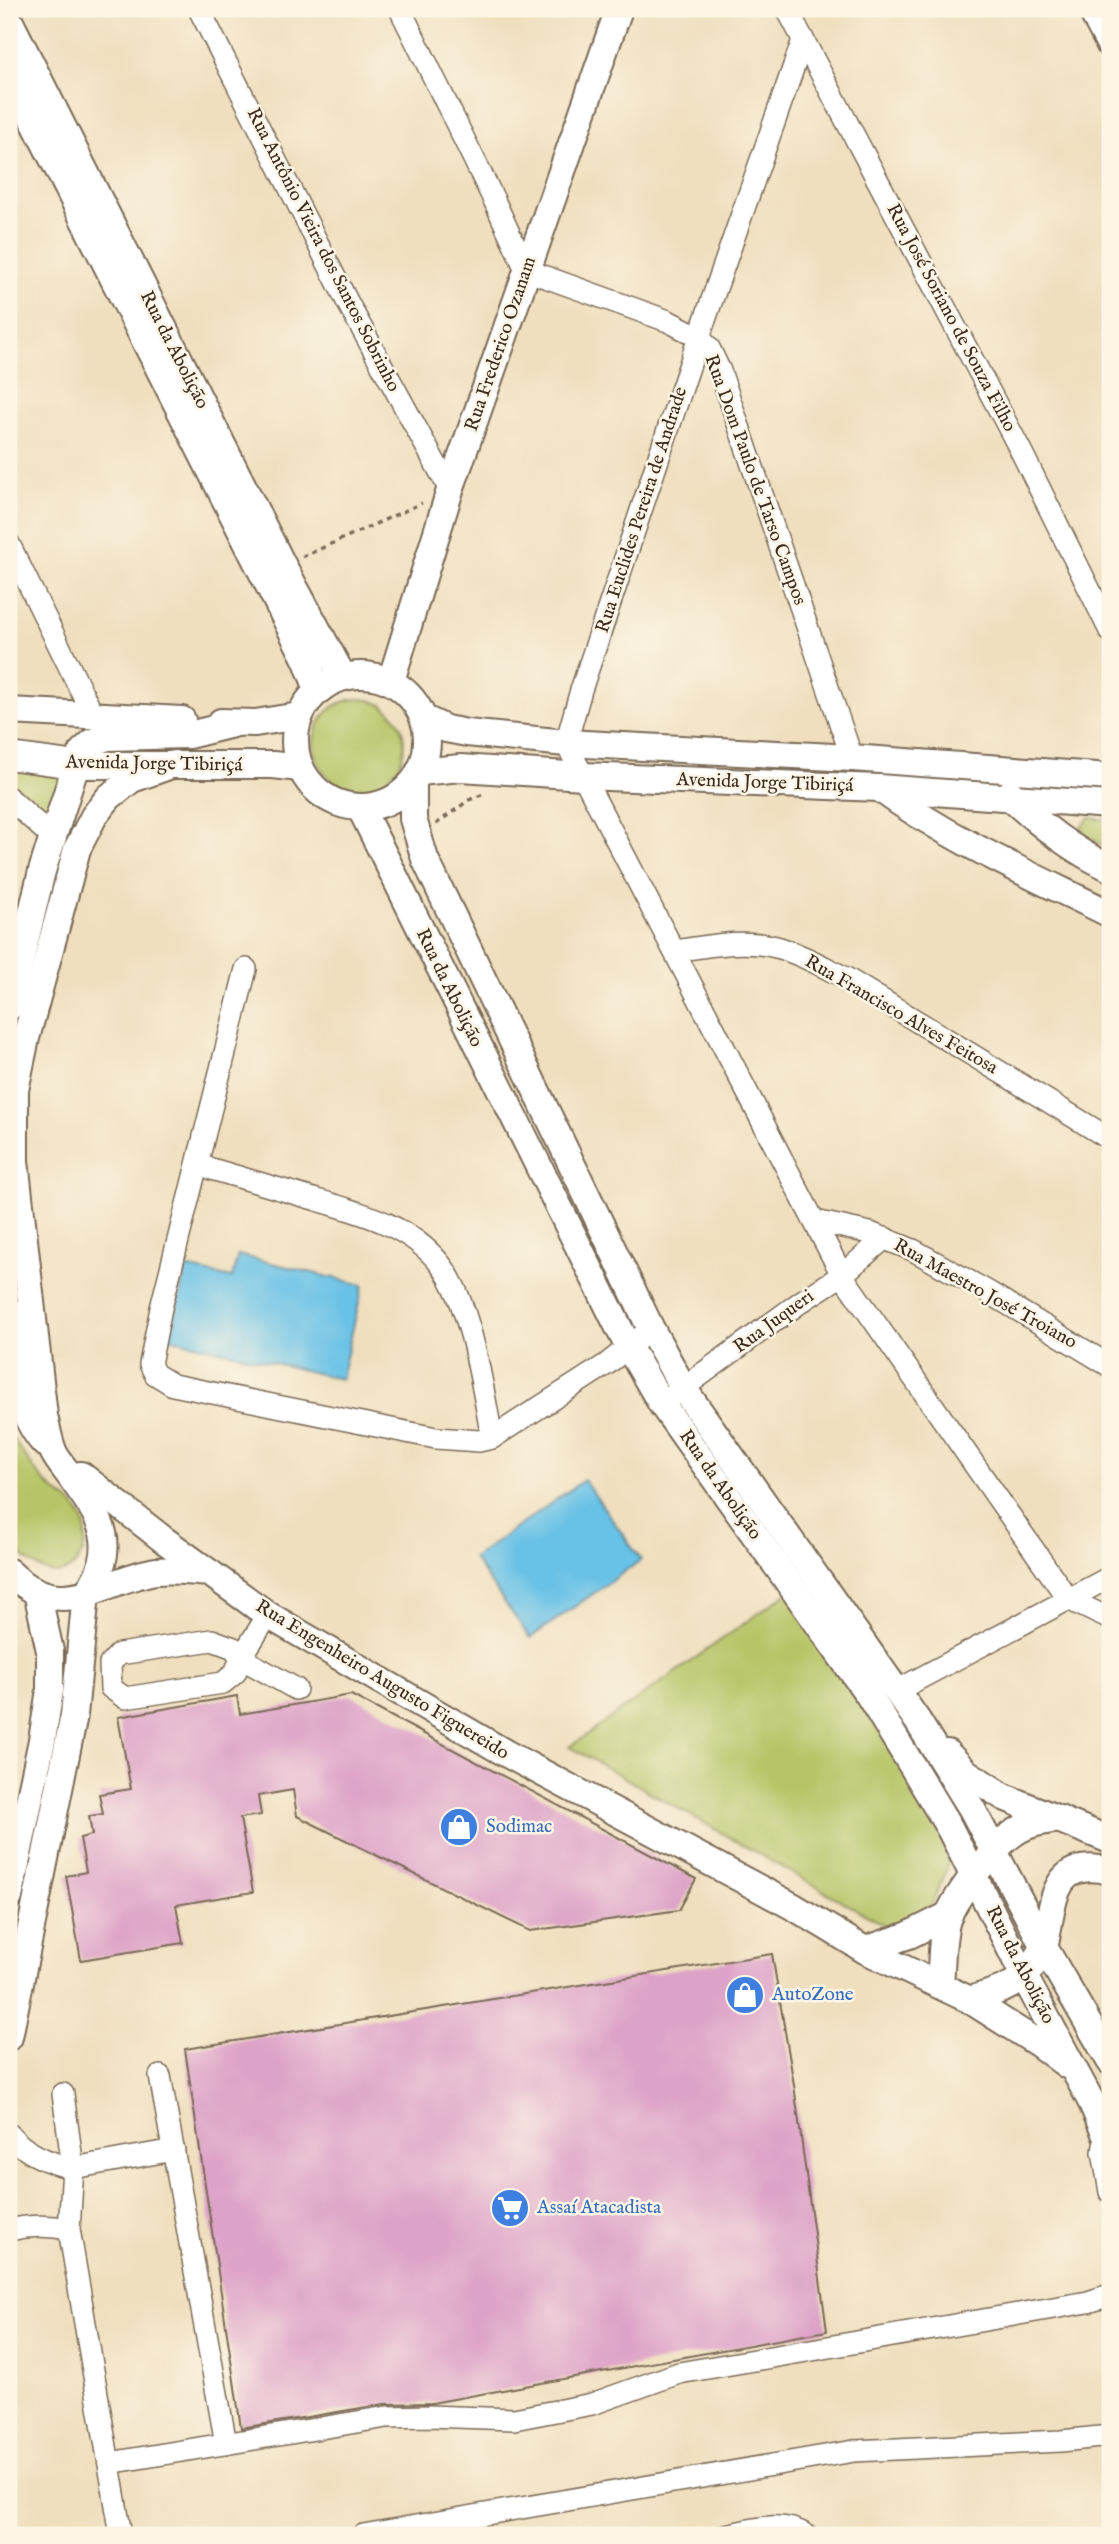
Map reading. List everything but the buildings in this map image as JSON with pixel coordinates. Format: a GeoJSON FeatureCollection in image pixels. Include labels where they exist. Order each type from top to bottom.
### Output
{"type":"FeatureCollection","features":[{"type":"Feature","properties":{"kind":"main road","name":"Rua Frederico Ozanam"},"geometry":{"type":"LineString","coordinates":[[391,681],[450,490],[619,9]]}},
{"type":"Feature","properties":{"kind":"main road"},"geometry":{"type":"LineString","coordinates":[[1091,9],[1110,44]]}},
{"type":"Feature","properties":{"kind":"main road","name":"Rua da Abolição"},"geometry":{"type":"LineString","coordinates":[[9,20],[283,566],[343,677]]}},
{"type":"Feature","properties":{"kind":"main road","name":"Rua da Abolição"},"geometry":{"type":"LineString","coordinates":[[9,72],[307,661],[318,690]]}},
{"type":"Feature","properties":{"kind":"main road"},"geometry":{"type":"LineString","coordinates":[[366,674],[391,681],[415,702],[425,719],[428,740],[425,760],[416,778],[402,794],[385,803],[360,807],[327,798],[311,785],[300,768],[295,751],[299,716],[307,701],[318,690],[343,677],[366,674]]}},
{"type":"Feature","properties":{"kind":"main road"},"geometry":{"type":"LineString","coordinates":[[9,711],[237,723],[277,721],[299,716]]}},
{"type":"Feature","properties":{"kind":"main road","name":"Avenida Jorge Tibiriçá"},"geometry":{"type":"LineString","coordinates":[[425,719],[446,729],[467,733],[566,743],[852,758],[1110,777]]}},
{"type":"Feature","properties":{"kind":"main road"},"geometry":{"type":"LineString","coordinates":[[9,1007],[52,837],[83,751],[93,742],[107,737],[189,735],[237,723]]}},
{"type":"Feature","properties":{"kind":"main road","name":"Avenida Jorge Tibiriçá"},"geometry":{"type":"LineString","coordinates":[[9,756],[76,765],[273,765],[300,768]]}},
{"type":"Feature","properties":{"kind":"main road"},"geometry":{"type":"LineString","coordinates":[[9,2037],[74,1715],[86,1594],[102,1562],[106,1542],[100,1520],[55,1454],[44,1416],[16,1174],[15,1090],[26,1038],[77,849],[94,816],[109,797],[132,779],[174,764]]}},
{"type":"Feature","properties":{"kind":"main road","name":"Avenida Jorge Tibiriçá"},"geometry":{"type":"LineString","coordinates":[[416,778],[461,768],[583,776],[879,788],[1110,805]]}},
{"type":"Feature","properties":{"kind":"main road"},"geometry":{"type":"LineString","coordinates":[[1009,770],[1011,798],[1048,831],[1081,854],[1110,868]]}},
{"type":"Feature","properties":{"kind":"main road","name":"Rua da Abolição"},"geometry":{"type":"LineString","coordinates":[[416,778],[413,819],[425,859],[683,1388],[898,1690],[972,1809],[1044,1947],[1110,2061]]}},
{"type":"Feature","properties":{"kind":"main road"},"geometry":{"type":"LineString","coordinates":[[879,788],[913,813],[946,832],[1110,914]]}},
{"type":"Feature","properties":{"kind":"main road"},"geometry":{"type":"LineString","coordinates":[[1078,802],[1074,814],[1073,837],[1081,854]]}},
{"type":"Feature","properties":{"kind":"main road","name":"Rua da Abolição"},"geometry":{"type":"LineString","coordinates":[[360,807],[628,1346],[662,1403],[868,1694],[950,1829],[1108,2140]]}},
{"type":"Feature","properties":{"kind":"main road","name":"Rua Engenheiro Augusto Figuereido"},"geometry":{"type":"LineString","coordinates":[[9,1312],[19,1397],[32,1429],[55,1454],[121,1508],[268,1615],[507,1754],[794,1908],[865,1950],[970,2000],[1039,2044],[1076,2073]]}},
{"type":"Feature","properties":{"kind":"main road"},"geometry":{"type":"LineString","coordinates":[[9,1572],[37,1592],[70,1597],[86,1594],[133,1576],[158,1571],[210,1573]]}},
{"type":"Feature","properties":{"kind":"main road"},"geometry":{"type":"LineString","coordinates":[[10,1889],[50,1690],[50,1651],[37,1592]]}},
{"type":"Feature","properties":{"kind":"main road"},"geometry":{"type":"LineString","coordinates":[[917,1720],[967,1773],[1004,1797],[1110,1840]]}},
{"type":"Feature","properties":{"kind":"main road"},"geometry":{"type":"LineString","coordinates":[[865,1950],[909,1936],[948,1915],[994,1852],[1015,1832],[1033,1823],[1060,1819]]}},
{"type":"Feature","properties":{"kind":"main road"},"geometry":{"type":"LineString","coordinates":[[970,2000],[1007,1987],[1024,1976],[1044,1947],[1053,1896],[1065,1877],[1074,1869],[1110,1871]]}},
{"type":"Feature","properties":{"kind":"main road"},"geometry":{"type":"LineString","coordinates":[[940,1984],[948,1915]]}},
{"type":"Feature","properties":{"kind":"main road"},"geometry":{"type":"LineString","coordinates":[[1066,1984],[1069,2001],[1110,2078]]}},
{"type":"Feature","properties":{"kind":"street","name":"Rua Antônio Vieira dos Santos Sobrinho"},"geometry":{"type":"LineString","coordinates":[[199,9],[349,305],[450,490]]}},
{"type":"Feature","properties":{"kind":"street"},"geometry":{"type":"LineString","coordinates":[[400,9],[495,200],[526,270]]}},
{"type":"Feature","properties":{"kind":"street","name":"Rua José Soriano de Souza Filho"},"geometry":{"type":"LineString","coordinates":[[787,9],[1009,430],[1110,631]]}},
{"type":"Feature","properties":{"kind":"street","name":"Rua Euclides Pereira de Andrade"},"geometry":{"type":"LineString","coordinates":[[566,743],[581,690],[699,337],[803,40]]}},
{"type":"Feature","properties":{"kind":"street","name":"Rua Dom Paulo de Tarso Campos"},"geometry":{"type":"LineString","coordinates":[[526,270],[668,321],[699,337],[709,348],[720,371],[852,758]]}},
{"type":"Feature","properties":{"kind":"street"},"geometry":{"type":"LineString","coordinates":[[9,544],[93,715]]}},
{"type":"Feature","properties":{"kind":"street"},"geometry":{"type":"LineString","coordinates":[[566,743],[842,1275],[1068,1599],[1110,1619]]}},
{"type":"Feature","properties":{"kind":"street"},"geometry":{"type":"LineString","coordinates":[[9,798],[52,837]]}},
{"type":"Feature","properties":{"kind":"street","name":"Rua Francisco Alves Feitosa"},"geometry":{"type":"LineString","coordinates":[[675,951],[746,943],[778,947],[807,958],[846,978],[1110,1139]]}},
{"type":"Feature","properties":{"kind":"street"},"geometry":{"type":"LineString","coordinates":[[246,969],[151,1354],[150,1364],[155,1374],[173,1385],[436,1438],[480,1441],[492,1438],[607,1363],[652,1329]]}},
{"type":"Feature","properties":{"kind":"street"},"geometry":{"type":"LineString","coordinates":[[198,1165],[379,1219],[416,1240],[442,1265],[460,1301],[473,1342],[492,1438]]}},
{"type":"Feature","properties":{"kind":"street","name":"Rua Maestro José Troiano"},"geometry":{"type":"LineString","coordinates":[[815,1222],[886,1238],[913,1250],[1110,1366]]}},
{"type":"Feature","properties":{"kind":"street","name":"Rua Juqueri"},"geometry":{"type":"LineString","coordinates":[[662,1403],[842,1275],[886,1238]]}},
{"type":"Feature","properties":{"kind":"street"},"geometry":{"type":"LineString","coordinates":[[898,1690],[1110,1577]]}},
{"type":"Feature","properties":{"kind":"street"},"geometry":{"type":"LineString","coordinates":[[268,1615],[241,1658],[235,1673],[223,1683],[125,1698],[111,1688],[110,1664],[119,1654],[212,1640],[234,1648],[241,1658],[296,1689]]}},
{"type":"Feature","properties":{"kind":"street"},"geometry":{"type":"LineString","coordinates":[[160,2076],[226,2444]]}},
{"type":"Feature","properties":{"kind":"street"},"geometry":{"type":"LineString","coordinates":[[62,2094],[74,2168],[69,2229],[121,2535]]}},
{"type":"Feature","properties":{"kind":"street"},"geometry":{"type":"LineString","coordinates":[[9,2134],[30,2154],[74,2168],[174,2150]]}},
{"type":"Feature","properties":{"kind":"street"},"geometry":{"type":"LineString","coordinates":[[1108,2140],[1103,2152],[1110,2192]]}},
{"type":"Feature","properties":{"kind":"street"},"geometry":{"type":"LineString","coordinates":[[9,2230],[51,2225],[69,2229]]}},
{"type":"Feature","properties":{"kind":"street"},"geometry":{"type":"LineString","coordinates":[[109,2463],[387,2417],[514,2419],[592,2404],[679,2374],[1088,2302],[1110,2295]]}},
{"type":"Feature","properties":{"kind":"street"},"geometry":{"type":"LineString","coordinates":[[363,2535],[855,2451],[1061,2441],[1110,2436]]}},
{"type":"Feature","properties":{"kind":"street"},"geometry":{"type":"LineString","coordinates":[[725,2535],[780,2525],[806,2535]]}},
{"type":"Feature","properties":{"kind":"path"},"geometry":{"type":"LineString","coordinates":[[283,566],[450,490]]}},
{"type":"Feature","properties":{"kind":"path"},"geometry":{"type":"LineString","coordinates":[[417,836],[469,800],[492,790],[520,771]]}},
{"type":"Feature","properties":{"kind":"green space"},"geometry":{"type":"Polygon","coordinates":[[[359,699],[376,702],[391,712],[401,727],[404,744],[401,761],[391,776],[376,786],[359,789],[342,786],[327,776],[317,761],[314,744],[317,727],[327,712],[342,702],[359,699]]]}},
{"type":"Feature","properties":{"kind":"green space"},"geometry":{"type":"Polygon","coordinates":[[[9,767],[68,776],[55,822],[9,779],[9,767]]]}},
{"type":"Feature","properties":{"kind":"green space"},"geometry":{"type":"Polygon","coordinates":[[[1089,818],[1110,820],[1110,849],[1087,837],[1081,827],[1089,818]]]}},
{"type":"Feature","properties":{"kind":"green space"},"geometry":{"type":"Polygon","coordinates":[[[13,1439],[39,1475],[73,1505],[83,1520],[86,1535],[83,1551],[68,1570],[51,1573],[42,1569],[21,1555],[10,1542],[9,1486],[13,1439]]]}},
{"type":"Feature","properties":{"kind":"green space"},"geometry":{"type":"Polygon","coordinates":[[[790,1591],[946,1831],[948,1866],[930,1908],[891,1929],[570,1747],[790,1591]]]}},
{"type":"Feature","properties":{"kind":"water"},"geometry":{"type":"Polygon","coordinates":[[[238,1255],[363,1285],[341,1379],[169,1338],[186,1268],[232,1278],[238,1255]]]}},
{"type":"Feature","properties":{"kind":"water"},"geometry":{"type":"Polygon","coordinates":[[[584,1480],[641,1560],[530,1638],[473,1558],[584,1480]]]}},
{"type":"Feature","properties":{"kind":"place","name":"Sodimac"},"geometry":{"type":"Point","coordinates":[459,1827]}},
{"type":"Feature","properties":{"kind":"place","name":"AutoZone"},"geometry":{"type":"Point","coordinates":[745,1995]}},
{"type":"Feature","properties":{"kind":"place","name":"Assaí Atacadista"},"geometry":{"type":"Point","coordinates":[510,2208]}}]}
